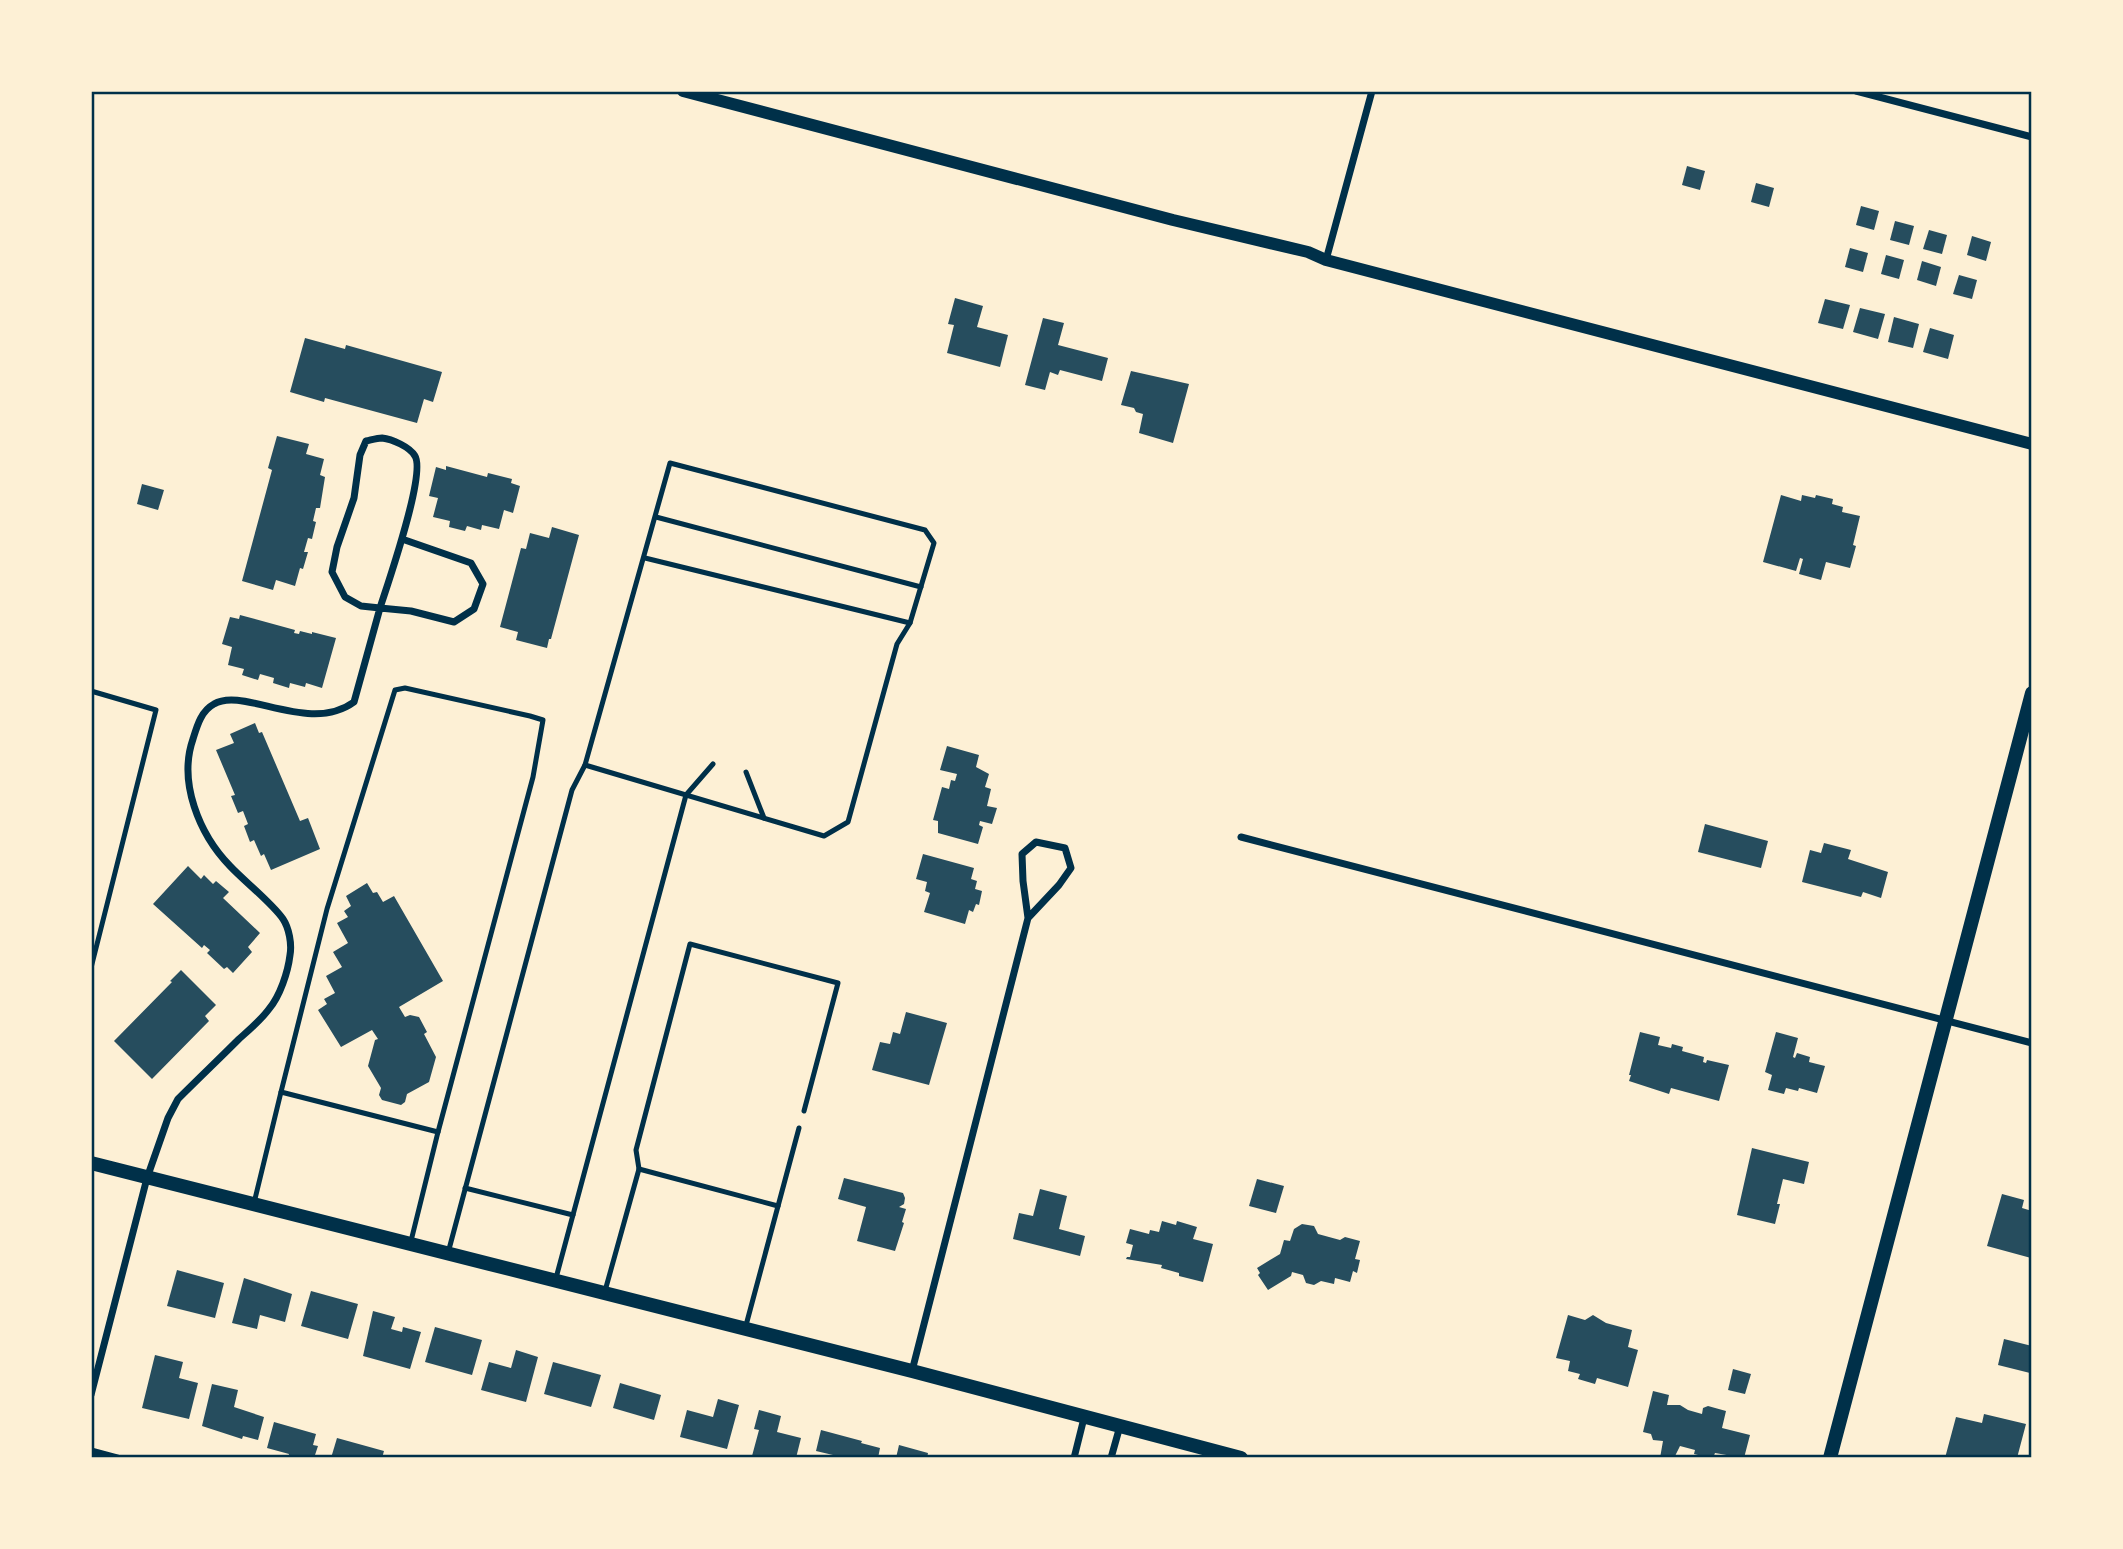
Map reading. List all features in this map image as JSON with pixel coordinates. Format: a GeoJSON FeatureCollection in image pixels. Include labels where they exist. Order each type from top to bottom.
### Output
{"type":"FeatureCollection","features":[{"type":"Feature","properties":{"kind":"main road"},"geometry":{"type":"LineString","coordinates":[[1830,1458],[2032,693]]}},
{"type":"Feature","properties":{"kind":"main road"},"geometry":{"type":"LineString","coordinates":[[91,1163],[912,1371],[1241,1458]]}},
{"type":"Feature","properties":{"kind":"street"},"geometry":{"type":"LineString","coordinates":[[683,91],[1161,217],[1308,252],[1326,260],[2032,444]]}},
{"type":"Feature","properties":{"kind":"street"},"geometry":{"type":"LineString","coordinates":[[1326,260],[1372,91]]}},
{"type":"Feature","properties":{"kind":"street"},"geometry":{"type":"LineString","coordinates":[[1856,91],[2032,137]]}},
{"type":"Feature","properties":{"kind":"street"},"geometry":{"type":"LineString","coordinates":[[91,1395],[147,1178],[168,1118],[178,1099],[271,1008],[283,982],[290,954],[289,936],[283,919],[227,863],[210,842],[191,796],[187,771],[188,754],[200,718],[215,703],[233,699],[289,712],[323,714],[346,708],[354,702],[380,608],[402,540],[419,472],[416,457],[406,447],[383,438],[366,441],[360,455],[354,498],[337,547],[332,572],[345,597],[361,606],[380,608],[411,611],[453,622],[474,609],[482,584],[471,563],[402,540]]}},
{"type":"Feature","properties":{"kind":"street"},"geometry":{"type":"LineString","coordinates":[[1241,837],[2032,1043]]}},
{"type":"Feature","properties":{"kind":"street"},"geometry":{"type":"LineString","coordinates":[[912,1371],[1028,918],[1022,854],[1036,842],[1065,848],[1071,868],[1028,918]]}},
{"type":"Feature","properties":{"kind":"street"},"geometry":{"type":"LineString","coordinates":[[1074,1458],[1084,1418]]}},
{"type":"Feature","properties":{"kind":"street"},"geometry":{"type":"LineString","coordinates":[[1111,1458],[1120,1426]]}},
{"type":"Feature","properties":{"kind":"street"},"geometry":{"type":"LineString","coordinates":[[91,1451],[117,1458]]}},
{"type":"Feature","properties":{"kind":"lane"},"geometry":{"type":"LineString","coordinates":[[448,1254],[572,790],[585,765],[670,463],[925,530],[934,543],[910,623],[897,644],[848,822],[824,836],[585,765]]}},
{"type":"Feature","properties":{"kind":"lane"},"geometry":{"type":"LineString","coordinates":[[656,517],[921,587]]}},
{"type":"Feature","properties":{"kind":"lane"},"geometry":{"type":"LineString","coordinates":[[645,558],[910,623]]}},
{"type":"Feature","properties":{"kind":"lane"},"geometry":{"type":"LineString","coordinates":[[253,1205],[327,909],[395,690],[405,688],[530,716],[543,720],[533,778],[410,1244]]}},
{"type":"Feature","properties":{"kind":"lane"},"geometry":{"type":"LineString","coordinates":[[91,691],[156,710],[91,968]]}},
{"type":"Feature","properties":{"kind":"lane"},"geometry":{"type":"LineString","coordinates":[[555,1281],[686,795],[713,764]]}},
{"type":"Feature","properties":{"kind":"lane"},"geometry":{"type":"LineString","coordinates":[[746,772],[764,818]]}},
{"type":"Feature","properties":{"kind":"lane"},"geometry":{"type":"LineString","coordinates":[[605,1293],[639,1169],[636,1150],[690,944],[838,983],[804,1111]]}},
{"type":"Feature","properties":{"kind":"lane"},"geometry":{"type":"LineString","coordinates":[[281,1092],[438,1132]]}},
{"type":"Feature","properties":{"kind":"lane"},"geometry":{"type":"LineString","coordinates":[[745,1329],[799,1128]]}},
{"type":"Feature","properties":{"kind":"lane"},"geometry":{"type":"LineString","coordinates":[[639,1169],[778,1206]]}},
{"type":"Feature","properties":{"kind":"lane"},"geometry":{"type":"LineString","coordinates":[[465,1188],[573,1215]]}},
{"type":"Feature","properties":{"kind":"building"},"geometry":{"type":"Polygon","coordinates":[[[1687,166],[1705,171],[1700,190],[1682,185],[1687,166]]]}},
{"type":"Feature","properties":{"kind":"building"},"geometry":{"type":"Polygon","coordinates":[[[1756,183],[1774,188],[1769,207],[1751,202],[1756,183]]]}},
{"type":"Feature","properties":{"kind":"building"},"geometry":{"type":"Polygon","coordinates":[[[1861,206],[1879,211],[1874,230],[1856,225],[1861,206]]]}},
{"type":"Feature","properties":{"kind":"building"},"geometry":{"type":"Polygon","coordinates":[[[1895,221],[1914,226],[1909,245],[1890,240],[1895,221]]]}},
{"type":"Feature","properties":{"kind":"building"},"geometry":{"type":"Polygon","coordinates":[[[1929,230],[1947,235],[1942,254],[1923,249],[1929,230]]]}},
{"type":"Feature","properties":{"kind":"building"},"geometry":{"type":"Polygon","coordinates":[[[1972,236],[1991,242],[1986,261],[1967,255],[1972,236]]]}},
{"type":"Feature","properties":{"kind":"building"},"geometry":{"type":"Polygon","coordinates":[[[1850,248],[1868,253],[1863,272],[1845,267],[1850,248]]]}},
{"type":"Feature","properties":{"kind":"building"},"geometry":{"type":"Polygon","coordinates":[[[1886,255],[1904,260],[1899,279],[1881,274],[1886,255]]]}},
{"type":"Feature","properties":{"kind":"building"},"geometry":{"type":"Polygon","coordinates":[[[1922,261],[1941,267],[1936,286],[1917,280],[1922,261]]]}},
{"type":"Feature","properties":{"kind":"building"},"geometry":{"type":"Polygon","coordinates":[[[1959,275],[1977,280],[1972,299],[1953,294],[1959,275]]]}},
{"type":"Feature","properties":{"kind":"building"},"geometry":{"type":"Polygon","coordinates":[[[955,298],[983,306],[977,327],[1008,335],[1000,367],[947,353],[954,325],[948,324],[955,298]]]}},
{"type":"Feature","properties":{"kind":"building"},"geometry":{"type":"Polygon","coordinates":[[[1825,299],[1850,305],[1843,329],[1818,323],[1825,299]]]}},
{"type":"Feature","properties":{"kind":"building"},"geometry":{"type":"Polygon","coordinates":[[[1860,308],[1885,314],[1878,339],[1853,332],[1860,308]]]}},
{"type":"Feature","properties":{"kind":"building"},"geometry":{"type":"Polygon","coordinates":[[[1894,317],[1919,324],[1913,348],[1888,342],[1894,317]]]}},
{"type":"Feature","properties":{"kind":"building"},"geometry":{"type":"Polygon","coordinates":[[[1043,318],[1064,323],[1058,345],[1108,358],[1102,381],[1060,370],[1058,375],[1050,372],[1045,390],[1025,385],[1043,318]]]}},
{"type":"Feature","properties":{"kind":"building"},"geometry":{"type":"Polygon","coordinates":[[[1930,328],[1954,335],[1948,359],[1923,352],[1930,328]]]}},
{"type":"Feature","properties":{"kind":"building"},"geometry":{"type":"Polygon","coordinates":[[[305,338],[345,349],[346,345],[442,372],[433,402],[424,399],[417,423],[325,398],[324,402],[290,392],[305,338]]]}},
{"type":"Feature","properties":{"kind":"building"},"geometry":{"type":"Polygon","coordinates":[[[1131,371],[1189,384],[1173,443],[1139,433],[1143,414],[1136,412],[1134,408],[1121,405],[1131,371]]]}},
{"type":"Feature","properties":{"kind":"building"},"geometry":{"type":"Polygon","coordinates":[[[277,436],[309,444],[306,454],[324,459],[320,475],[325,477],[320,508],[316,508],[313,521],[316,522],[312,539],[308,538],[304,552],[308,552],[303,569],[300,568],[295,586],[276,580],[273,590],[242,581],[272,470],[268,468],[277,436]]]}},
{"type":"Feature","properties":{"kind":"building"},"geometry":{"type":"Polygon","coordinates":[[[446,466],[487,477],[488,473],[512,479],[511,483],[520,486],[513,513],[504,510],[499,529],[482,525],[481,530],[467,526],[465,531],[449,527],[450,521],[433,517],[438,498],[429,496],[436,467],[446,470],[446,466]]]}},
{"type":"Feature","properties":{"kind":"building"},"geometry":{"type":"Polygon","coordinates":[[[142,484],[164,490],[158,510],[137,504],[142,484]]]}},
{"type":"Feature","properties":{"kind":"building"},"geometry":{"type":"Polygon","coordinates":[[[1781,495],[1801,501],[1802,495],[1833,499],[1832,504],[1843,507],[1842,512],[1860,516],[1850,568],[1826,562],[1821,580],[1799,574],[1803,559],[1800,558],[1796,571],[1763,562],[1781,495]]]}},
{"type":"Feature","properties":{"kind":"building"},"geometry":{"type":"Polygon","coordinates":[[[552,527],[579,535],[547,648],[516,640],[518,632],[500,627],[521,548],[526,549],[530,533],[549,538],[552,527]]]}},
{"type":"Feature","properties":{"kind":"building"},"geometry":{"type":"Polygon","coordinates":[[[240,615],[295,630],[294,633],[312,632],[336,638],[322,688],[306,683],[305,687],[290,683],[289,688],[273,683],[274,678],[260,674],[258,680],[242,675],[244,669],[228,665],[232,647],[222,644],[230,617],[239,619],[240,615]]]}},
{"type":"Feature","properties":{"kind":"building"},"geometry":{"type":"Polygon","coordinates":[[[255,723],[259,733],[262,732],[300,821],[308,818],[320,849],[271,870],[254,840],[250,842],[244,826],[248,824],[243,811],[238,813],[231,796],[235,795],[216,750],[234,743],[230,734],[255,723]]]}},
{"type":"Feature","properties":{"kind":"building"},"geometry":{"type":"Polygon","coordinates":[[[947,746],[979,755],[976,767],[989,774],[985,787],[991,789],[987,806],[997,808],[992,824],[980,821],[979,825],[983,827],[978,844],[938,833],[938,821],[933,820],[942,787],[949,789],[951,780],[955,781],[957,774],[940,770],[947,746]]]}},
{"type":"Feature","properties":{"kind":"building"},"geometry":{"type":"Polygon","coordinates":[[[1705,824],[1768,841],[1761,868],[1698,852],[1705,824]]]}},
{"type":"Feature","properties":{"kind":"building"},"geometry":{"type":"Polygon","coordinates":[[[1824,843],[1851,850],[1848,859],[1888,872],[1881,898],[1863,892],[1861,897],[1802,882],[1810,850],[1821,853],[1824,843]]]}},
{"type":"Feature","properties":{"kind":"building"},"geometry":{"type":"Polygon","coordinates":[[[923,854],[974,868],[971,879],[977,881],[975,889],[982,891],[979,905],[976,904],[973,912],[969,910],[965,924],[924,912],[930,893],[925,891],[927,882],[916,879],[923,854]]]}},
{"type":"Feature","properties":{"kind":"building"},"geometry":{"type":"Polygon","coordinates":[[[188,866],[201,879],[204,875],[213,884],[216,881],[229,892],[223,898],[260,933],[248,947],[252,952],[233,973],[227,967],[224,969],[207,953],[210,950],[204,945],[202,948],[153,904],[188,866]]]}},
{"type":"Feature","properties":{"kind":"building"},"geometry":{"type":"Polygon","coordinates":[[[367,883],[383,902],[394,896],[443,981],[399,1007],[405,1017],[419,1017],[436,1057],[429,1082],[407,1094],[401,1105],[382,1100],[379,1095],[381,1088],[368,1066],[375,1040],[378,1039],[372,1030],[341,1047],[318,1010],[327,1004],[324,999],[335,993],[326,976],[342,967],[333,952],[348,943],[337,923],[348,917],[344,911],[351,906],[346,896],[367,883]]]}},
{"type":"Feature","properties":{"kind":"building"},"geometry":{"type":"Polygon","coordinates":[[[181,970],[216,1005],[205,1016],[209,1021],[152,1079],[114,1041],[181,970]]]}},
{"type":"Feature","properties":{"kind":"building"},"geometry":{"type":"Polygon","coordinates":[[[906,1012],[947,1023],[929,1085],[872,1070],[880,1042],[890,1044],[893,1032],[900,1034],[906,1012]]]}},
{"type":"Feature","properties":{"kind":"building"},"geometry":{"type":"Polygon","coordinates":[[[1640,1032],[1660,1037],[1658,1045],[1671,1048],[1672,1044],[1683,1047],[1682,1051],[1704,1057],[1703,1062],[1706,1063],[1707,1060],[1729,1065],[1719,1101],[1671,1088],[1669,1094],[1629,1081],[1640,1032]]]}},
{"type":"Feature","properties":{"kind":"building"},"geometry":{"type":"Polygon","coordinates":[[[1776,1032],[1798,1038],[1793,1057],[1795,1058],[1797,1053],[1810,1057],[1809,1062],[1825,1066],[1817,1093],[1799,1088],[1798,1091],[1786,1088],[1784,1094],[1768,1090],[1772,1075],[1765,1072],[1776,1032]]]}},
{"type":"Feature","properties":{"kind":"building"},"geometry":{"type":"Polygon","coordinates":[[[1752,1148],[1809,1162],[1804,1184],[1783,1179],[1775,1224],[1737,1215],[1752,1148]]]}},
{"type":"Feature","properties":{"kind":"building"},"geometry":{"type":"Polygon","coordinates":[[[844,1178],[903,1193],[904,1204],[899,1207],[906,1209],[895,1251],[857,1241],[866,1207],[838,1199],[844,1178]]]}},
{"type":"Feature","properties":{"kind":"building"},"geometry":{"type":"Polygon","coordinates":[[[1257,1179],[1284,1186],[1276,1213],[1249,1206],[1257,1179]]]}},
{"type":"Feature","properties":{"kind":"building"},"geometry":{"type":"Polygon","coordinates":[[[1040,1189],[1067,1196],[1059,1229],[1085,1236],[1080,1256],[1013,1239],[1019,1213],[1033,1216],[1040,1189]]]}},
{"type":"Feature","properties":{"kind":"building"},"geometry":{"type":"Polygon","coordinates":[[[2002,1194],[2024,1200],[2022,1208],[2032,1211],[2031,1258],[1987,1246],[2002,1194]]]}},
{"type":"Feature","properties":{"kind":"building"},"geometry":{"type":"Polygon","coordinates":[[[1162,1221],[1176,1225],[1177,1221],[1197,1227],[1193,1239],[1213,1244],[1203,1282],[1179,1276],[1179,1273],[1161,1268],[1162,1265],[1126,1259],[1130,1257],[1133,1245],[1126,1243],[1130,1229],[1149,1234],[1150,1230],[1159,1232],[1162,1221]]]}},
{"type":"Feature","properties":{"kind":"building"},"geometry":{"type":"Polygon","coordinates":[[[1302,1224],[1314,1226],[1318,1234],[1340,1240],[1345,1237],[1360,1241],[1355,1259],[1360,1260],[1357,1273],[1353,1271],[1350,1282],[1335,1278],[1334,1284],[1321,1281],[1314,1285],[1306,1283],[1303,1275],[1292,1272],[1291,1276],[1268,1290],[1258,1275],[1260,1273],[1257,1268],[1280,1254],[1284,1240],[1290,1241],[1294,1229],[1302,1224]]]}},
{"type":"Feature","properties":{"kind":"building"},"geometry":{"type":"Polygon","coordinates":[[[177,1270],[224,1283],[215,1318],[167,1306],[177,1270]]]}},
{"type":"Feature","properties":{"kind":"building"},"geometry":{"type":"Polygon","coordinates":[[[244,1278],[292,1294],[285,1322],[260,1315],[257,1329],[232,1323],[244,1278]]]}},
{"type":"Feature","properties":{"kind":"building"},"geometry":{"type":"Polygon","coordinates":[[[311,1291],[358,1304],[348,1339],[301,1326],[311,1291]]]}},
{"type":"Feature","properties":{"kind":"building"},"geometry":{"type":"Polygon","coordinates":[[[373,1311],[395,1317],[391,1329],[402,1332],[403,1327],[421,1332],[410,1369],[363,1356],[373,1311]]]}},
{"type":"Feature","properties":{"kind":"building"},"geometry":{"type":"Polygon","coordinates":[[[1568,1315],[1585,1320],[1593,1315],[1606,1323],[1632,1330],[1628,1347],[1638,1350],[1628,1387],[1597,1378],[1595,1384],[1578,1379],[1580,1374],[1568,1371],[1570,1361],[1556,1358],[1568,1315]]]}},
{"type":"Feature","properties":{"kind":"building"},"geometry":{"type":"Polygon","coordinates":[[[435,1327],[482,1340],[472,1375],[425,1362],[435,1327]]]}},
{"type":"Feature","properties":{"kind":"building"},"geometry":{"type":"Polygon","coordinates":[[[2004,1339],[2032,1346],[2030,1373],[1998,1365],[2004,1339]]]}},
{"type":"Feature","properties":{"kind":"building"},"geometry":{"type":"Polygon","coordinates":[[[516,1350],[538,1357],[526,1402],[481,1390],[489,1362],[511,1368],[516,1350]]]}},
{"type":"Feature","properties":{"kind":"building"},"geometry":{"type":"Polygon","coordinates":[[[155,1355],[183,1362],[179,1378],[198,1383],[189,1419],[142,1408],[155,1355]]]}},
{"type":"Feature","properties":{"kind":"building"},"geometry":{"type":"Polygon","coordinates":[[[553,1362],[601,1375],[591,1407],[544,1394],[553,1362]]]}},
{"type":"Feature","properties":{"kind":"building"},"geometry":{"type":"Polygon","coordinates":[[[1733,1369],[1751,1374],[1745,1394],[1728,1390],[1733,1369]]]}},
{"type":"Feature","properties":{"kind":"building"},"geometry":{"type":"Polygon","coordinates":[[[620,1383],[661,1395],[654,1420],[613,1408],[620,1383]]]}},
{"type":"Feature","properties":{"kind":"building"},"geometry":{"type":"Polygon","coordinates":[[[212,1384],[238,1390],[234,1407],[264,1417],[258,1440],[243,1436],[242,1439],[202,1426],[212,1384]]]}},
{"type":"Feature","properties":{"kind":"building"},"geometry":{"type":"Polygon","coordinates":[[[1653,1391],[1669,1395],[1667,1405],[1680,1405],[1702,1414],[1703,1408],[1708,1406],[1726,1411],[1722,1428],[1750,1435],[1744,1458],[1715,1453],[1713,1458],[1710,1458],[1694,1454],[1695,1450],[1680,1446],[1674,1458],[1660,1458],[1663,1441],[1653,1440],[1651,1434],[1643,1432],[1653,1391]]]}},
{"type":"Feature","properties":{"kind":"building"},"geometry":{"type":"Polygon","coordinates":[[[718,1399],[739,1405],[727,1449],[680,1437],[687,1410],[713,1417],[718,1399]]]}},
{"type":"Feature","properties":{"kind":"building"},"geometry":{"type":"Polygon","coordinates":[[[759,1410],[781,1416],[777,1432],[801,1438],[796,1458],[752,1456],[759,1430],[754,1429],[759,1410]]]}},
{"type":"Feature","properties":{"kind":"building"},"geometry":{"type":"Polygon","coordinates":[[[1984,1414],[2026,1424],[2017,1458],[1945,1458],[1956,1417],[1982,1423],[1984,1414]]]}},
{"type":"Feature","properties":{"kind":"building"},"geometry":{"type":"Polygon","coordinates":[[[274,1422],[316,1434],[313,1445],[318,1446],[314,1458],[288,1458],[289,1454],[267,1448],[274,1422]]]}},
{"type":"Feature","properties":{"kind":"building"},"geometry":{"type":"Polygon","coordinates":[[[821,1430],[880,1448],[878,1458],[832,1458],[833,1455],[816,1451],[821,1430]]]}},
{"type":"Feature","properties":{"kind":"building"},"geometry":{"type":"Polygon","coordinates":[[[337,1438],[384,1451],[382,1458],[331,1458],[337,1438]]]}},
{"type":"Feature","properties":{"kind":"building"},"geometry":{"type":"Polygon","coordinates":[[[899,1445],[928,1453],[927,1458],[896,1458],[899,1445]]]}}]}
